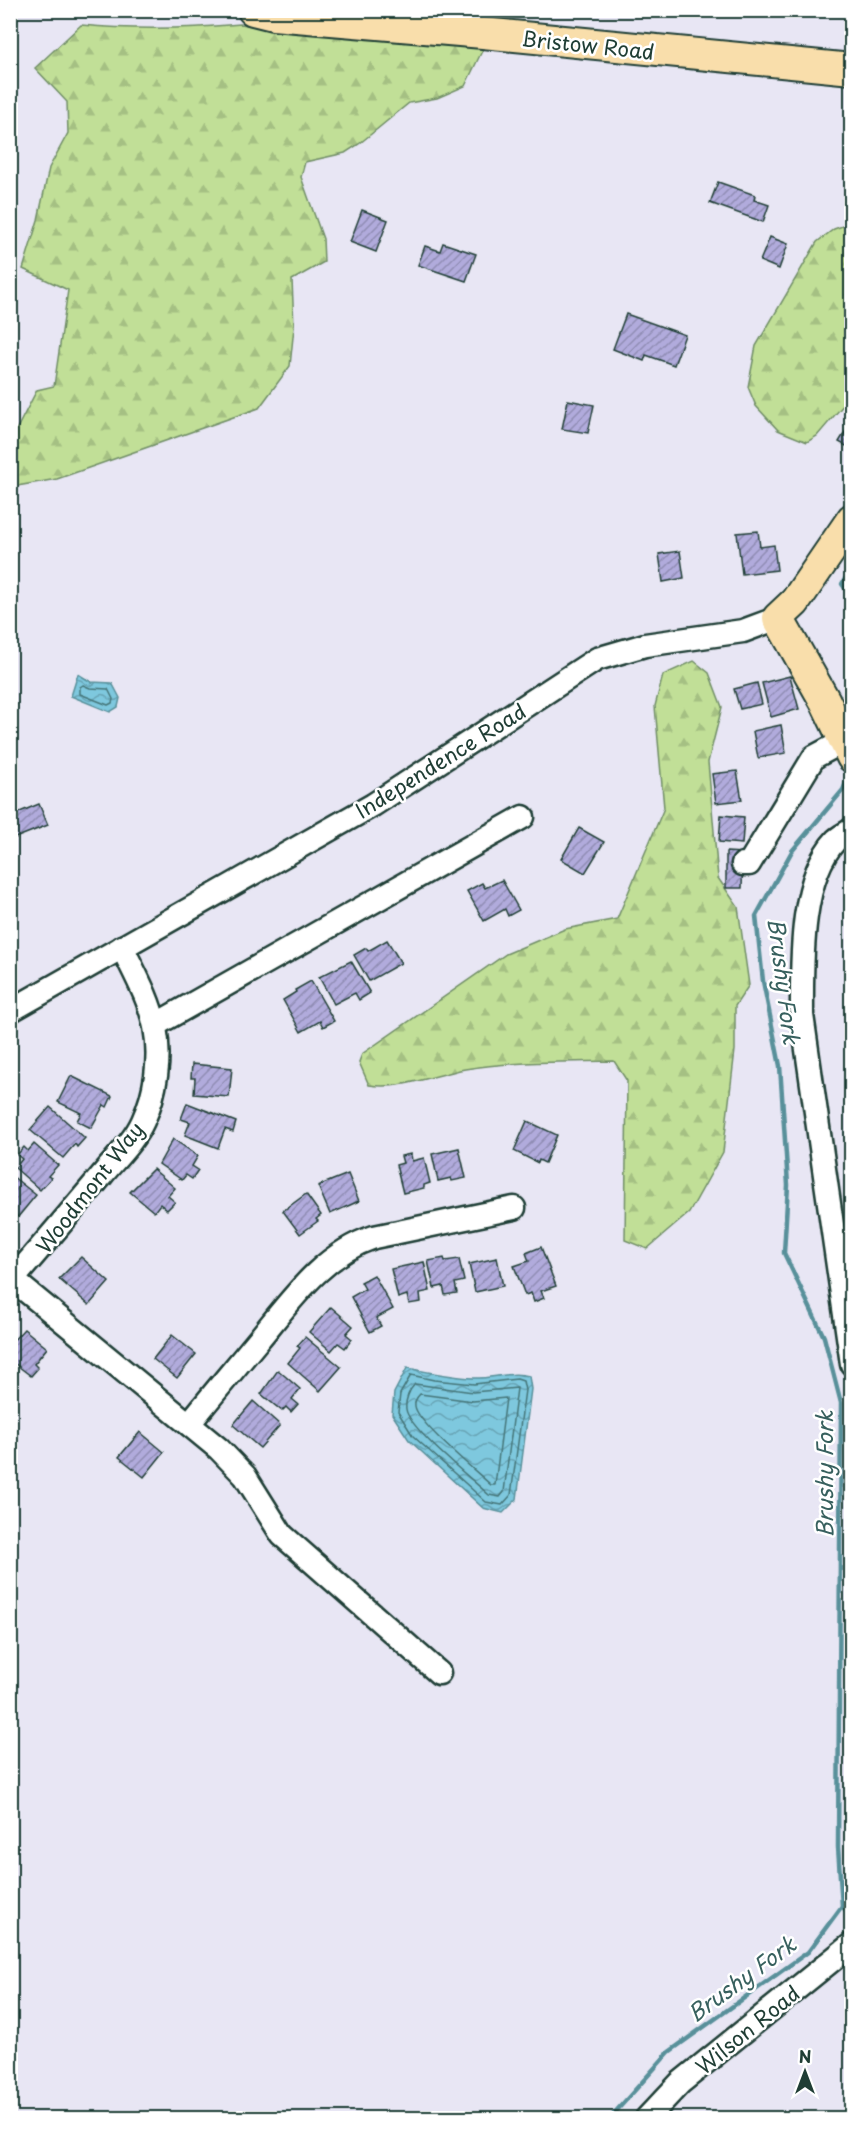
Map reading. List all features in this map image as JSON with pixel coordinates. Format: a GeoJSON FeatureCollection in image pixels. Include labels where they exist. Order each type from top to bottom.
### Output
{"type":"FeatureCollection","features":[{"type":"Feature","properties":{"kind":"main road","name":"Bristow Road"},"geometry":{"type":"LineString","coordinates":[[253,10],[273,15],[852,69]]}},
{"type":"Feature","properties":{"kind":"main road","name":"Independence Road"},"geometry":{"type":"LineString","coordinates":[[778,618],[795,602],[852,519]]}},
{"type":"Feature","properties":{"kind":"main road"},"geometry":{"type":"LineString","coordinates":[[778,618],[825,701],[848,749]]}},
{"type":"Feature","properties":{"kind":"street","name":"Independence Road"},"geometry":{"type":"LineString","coordinates":[[10,1011],[373,804],[597,659],[645,645],[743,631],[778,618]]}},
{"type":"Feature","properties":{"kind":"street"},"geometry":{"type":"LineString","coordinates":[[742,864],[749,864],[814,757],[848,749]]}},
{"type":"Feature","properties":{"kind":"street"},"geometry":{"type":"LineString","coordinates":[[155,1025],[523,817]]}},
{"type":"Feature","properties":{"kind":"street"},"geometry":{"type":"LineString","coordinates":[[852,829],[836,840],[815,880],[804,935],[802,1015],[852,1364]]}},
{"type":"Feature","properties":{"kind":"street","name":"Woodmont Way"},"geometry":{"type":"LineString","coordinates":[[12,1282],[128,1144],[143,1121],[157,1077],[158,1047],[155,1025],[122,947]]}},
{"type":"Feature","properties":{"kind":"street"},"geometry":{"type":"LineString","coordinates":[[189,1424],[299,1291],[322,1267],[339,1254],[361,1241],[375,1237],[514,1208]]}},
{"type":"Feature","properties":{"kind":"street"},"geometry":{"type":"LineString","coordinates":[[12,1282],[232,1461],[245,1476],[282,1535],[439,1673]]}},
{"type":"Feature","properties":{"kind":"street","name":"Wilson Road"},"geometry":{"type":"LineString","coordinates":[[647,2118],[680,2083],[852,1944]]}},
{"type":"Feature","properties":{"kind":"green space"},"geometry":{"type":"Polygon","coordinates":[[[241,24],[332,35],[484,47],[465,86],[437,98],[409,103],[345,153],[305,162],[301,177],[323,239],[324,262],[292,280],[294,327],[290,366],[259,408],[57,479],[11,487],[11,440],[37,390],[54,386],[68,290],[23,269],[38,220],[49,168],[68,133],[67,102],[35,68],[81,25],[161,28],[241,24]]]}},
{"type":"Feature","properties":{"kind":"green space"},"geometry":{"type":"Polygon","coordinates":[[[851,223],[851,396],[817,436],[807,442],[778,430],[756,406],[748,387],[756,346],[817,242],[834,229],[851,223]]]}},
{"type":"Feature","properties":{"kind":"green space"},"geometry":{"type":"Polygon","coordinates":[[[694,661],[709,673],[722,707],[708,762],[718,878],[738,907],[749,985],[735,1006],[735,1050],[723,1152],[689,1213],[647,1249],[625,1240],[627,1081],[614,1061],[540,1062],[483,1066],[405,1084],[381,1086],[369,1085],[359,1062],[362,1054],[506,954],[565,929],[617,919],[664,808],[655,706],[663,675],[694,661]]]}},
{"type":"Feature","properties":{"kind":"water"},"geometry":{"type":"Polygon","coordinates":[[[78,674],[91,682],[112,683],[120,698],[118,707],[110,712],[71,696],[78,674]]]}},
{"type":"Feature","properties":{"kind":"water"},"geometry":{"type":"Polygon","coordinates":[[[407,1368],[464,1377],[480,1378],[515,1374],[529,1376],[531,1389],[517,1499],[503,1513],[483,1508],[409,1440],[392,1414],[394,1393],[407,1368]]]}},
{"type":"Feature","properties":{"kind":"building"},"geometry":{"type":"Polygon","coordinates":[[[718,182],[755,195],[754,200],[769,205],[763,222],[710,203],[718,182]]]}},
{"type":"Feature","properties":{"kind":"building"},"geometry":{"type":"Polygon","coordinates":[[[362,210],[388,220],[376,252],[350,242],[362,210]]]}},
{"type":"Feature","properties":{"kind":"building"},"geometry":{"type":"Polygon","coordinates":[[[770,237],[788,244],[779,269],[760,261],[770,237]]]}},
{"type":"Feature","properties":{"kind":"building"},"geometry":{"type":"Polygon","coordinates":[[[443,243],[476,254],[466,281],[418,265],[425,246],[440,251],[443,243]]]}},
{"type":"Feature","properties":{"kind":"building"},"geometry":{"type":"Polygon","coordinates":[[[626,314],[685,335],[674,365],[646,355],[644,361],[613,349],[626,314]]]}},
{"type":"Feature","properties":{"kind":"building"},"geometry":{"type":"Polygon","coordinates":[[[568,400],[594,405],[588,433],[562,429],[568,400]]]}},
{"type":"Feature","properties":{"kind":"building"},"geometry":{"type":"Polygon","coordinates":[[[852,421],[852,445],[850,448],[839,442],[852,421]]]}},
{"type":"Feature","properties":{"kind":"building"},"geometry":{"type":"Polygon","coordinates":[[[758,531],[760,547],[774,545],[777,570],[742,574],[737,533],[758,531]]]}},
{"type":"Feature","properties":{"kind":"building"},"geometry":{"type":"Polygon","coordinates":[[[680,551],[684,578],[663,582],[659,554],[680,551]]]}},
{"type":"Feature","properties":{"kind":"building"},"geometry":{"type":"Polygon","coordinates":[[[790,676],[799,709],[771,717],[762,683],[790,676]]]}},
{"type":"Feature","properties":{"kind":"building"},"geometry":{"type":"Polygon","coordinates":[[[757,683],[762,704],[740,709],[734,689],[757,683]]]}},
{"type":"Feature","properties":{"kind":"building"},"geometry":{"type":"Polygon","coordinates":[[[781,725],[786,753],[758,758],[753,731],[781,725]]]}},
{"type":"Feature","properties":{"kind":"building"},"geometry":{"type":"Polygon","coordinates":[[[737,771],[742,800],[716,803],[712,774],[737,771]]]}},
{"type":"Feature","properties":{"kind":"building"},"geometry":{"type":"Polygon","coordinates":[[[39,804],[48,825],[15,838],[10,828],[10,816],[39,804]]]}},
{"type":"Feature","properties":{"kind":"building"},"geometry":{"type":"Polygon","coordinates":[[[721,815],[744,817],[742,844],[719,842],[721,815]]]}},
{"type":"Feature","properties":{"kind":"building"},"geometry":{"type":"Polygon","coordinates":[[[579,828],[604,842],[585,873],[561,859],[579,828]]]}},
{"type":"Feature","properties":{"kind":"building"},"geometry":{"type":"Polygon","coordinates":[[[726,852],[743,853],[742,888],[726,888],[726,852]]]}},
{"type":"Feature","properties":{"kind":"building"},"geometry":{"type":"Polygon","coordinates":[[[502,880],[519,910],[508,916],[505,909],[484,921],[467,891],[482,883],[485,888],[502,880]]]}},
{"type":"Feature","properties":{"kind":"building"},"geometry":{"type":"Polygon","coordinates":[[[387,940],[401,963],[369,981],[354,955],[366,948],[368,951],[387,940]]]}},
{"type":"Feature","properties":{"kind":"building"},"geometry":{"type":"Polygon","coordinates":[[[351,961],[370,993],[359,1000],[355,993],[334,1004],[319,977],[351,961]]]}},
{"type":"Feature","properties":{"kind":"building"},"geometry":{"type":"Polygon","coordinates":[[[311,981],[334,1021],[323,1027],[320,1021],[301,1032],[283,1000],[311,981]]]}},
{"type":"Feature","properties":{"kind":"building"},"geometry":{"type":"Polygon","coordinates":[[[192,1064],[232,1068],[229,1097],[194,1094],[195,1078],[191,1078],[192,1064]]]}},
{"type":"Feature","properties":{"kind":"building"},"geometry":{"type":"Polygon","coordinates":[[[71,1076],[112,1096],[107,1107],[104,1105],[91,1128],[77,1121],[81,1113],[58,1102],[71,1076]]]}},
{"type":"Feature","properties":{"kind":"building"},"geometry":{"type":"Polygon","coordinates":[[[187,1103],[236,1122],[233,1132],[225,1129],[218,1148],[185,1135],[190,1122],[181,1119],[187,1103]]]}},
{"type":"Feature","properties":{"kind":"building"},"geometry":{"type":"Polygon","coordinates":[[[50,1107],[85,1138],[77,1147],[75,1144],[63,1158],[30,1130],[50,1107]]]}},
{"type":"Feature","properties":{"kind":"building"},"geometry":{"type":"Polygon","coordinates":[[[527,1121],[557,1135],[545,1163],[539,1160],[538,1163],[514,1151],[527,1121]]]}},
{"type":"Feature","properties":{"kind":"building"},"geometry":{"type":"Polygon","coordinates":[[[173,1139],[198,1156],[192,1166],[198,1170],[192,1179],[186,1175],[182,1180],[159,1164],[173,1139]]]}},
{"type":"Feature","properties":{"kind":"building"},"geometry":{"type":"Polygon","coordinates":[[[34,1144],[58,1165],[48,1176],[51,1178],[40,1190],[15,1168],[22,1159],[17,1155],[24,1147],[28,1151],[34,1144]]]}},
{"type":"Feature","properties":{"kind":"building"},"geometry":{"type":"Polygon","coordinates":[[[459,1148],[466,1178],[438,1181],[432,1154],[459,1148]]]}},
{"type":"Feature","properties":{"kind":"building"},"geometry":{"type":"Polygon","coordinates":[[[411,1154],[412,1161],[424,1158],[430,1183],[424,1185],[424,1188],[403,1193],[396,1165],[403,1163],[401,1156],[411,1154]]]}},
{"type":"Feature","properties":{"kind":"building"},"geometry":{"type":"Polygon","coordinates":[[[153,1169],[175,1188],[168,1196],[175,1202],[167,1210],[160,1204],[154,1212],[130,1192],[153,1169]]]}},
{"type":"Feature","properties":{"kind":"building"},"geometry":{"type":"Polygon","coordinates":[[[348,1174],[359,1201],[330,1214],[318,1186],[348,1174]]]}},
{"type":"Feature","properties":{"kind":"building"},"geometry":{"type":"Polygon","coordinates":[[[12,1176],[36,1195],[18,1217],[10,1211],[12,1176]]]}},
{"type":"Feature","properties":{"kind":"building"},"geometry":{"type":"Polygon","coordinates":[[[306,1194],[321,1215],[316,1219],[318,1221],[300,1234],[283,1211],[306,1194]]]}},
{"type":"Feature","properties":{"kind":"building"},"geometry":{"type":"Polygon","coordinates":[[[541,1247],[556,1286],[541,1291],[544,1298],[534,1302],[531,1293],[525,1295],[514,1266],[529,1261],[526,1253],[541,1247]]]}},
{"type":"Feature","properties":{"kind":"building"},"geometry":{"type":"Polygon","coordinates":[[[81,1257],[109,1282],[89,1305],[59,1279],[81,1257]]]}},
{"type":"Feature","properties":{"kind":"building"},"geometry":{"type":"Polygon","coordinates":[[[444,1258],[445,1261],[459,1259],[464,1281],[455,1283],[457,1293],[445,1295],[443,1286],[434,1288],[428,1261],[444,1258]]]}},
{"type":"Feature","properties":{"kind":"building"},"geometry":{"type":"Polygon","coordinates":[[[497,1258],[503,1286],[475,1292],[469,1264],[497,1258]]]}},
{"type":"Feature","properties":{"kind":"building"},"geometry":{"type":"Polygon","coordinates":[[[424,1262],[430,1291],[420,1293],[421,1302],[409,1304],[407,1295],[398,1298],[391,1269],[424,1262]]]}},
{"type":"Feature","properties":{"kind":"building"},"geometry":{"type":"Polygon","coordinates":[[[374,1275],[393,1309],[376,1318],[381,1326],[370,1332],[351,1297],[365,1289],[361,1282],[374,1275]]]}},
{"type":"Feature","properties":{"kind":"building"},"geometry":{"type":"Polygon","coordinates":[[[331,1307],[353,1326],[346,1334],[352,1339],[345,1348],[338,1343],[331,1351],[309,1332],[331,1307]]]}},
{"type":"Feature","properties":{"kind":"building"},"geometry":{"type":"Polygon","coordinates":[[[24,1329],[47,1348],[34,1364],[38,1368],[31,1376],[10,1360],[10,1344],[24,1329]]]}},
{"type":"Feature","properties":{"kind":"building"},"geometry":{"type":"Polygon","coordinates":[[[172,1335],[196,1354],[177,1378],[153,1359],[172,1335]]]}},
{"type":"Feature","properties":{"kind":"building"},"geometry":{"type":"Polygon","coordinates":[[[305,1337],[341,1367],[320,1391],[288,1363],[300,1348],[297,1346],[305,1337]]]}},
{"type":"Feature","properties":{"kind":"building"},"geometry":{"type":"Polygon","coordinates":[[[278,1370],[300,1389],[292,1399],[298,1404],[291,1412],[286,1407],[282,1411],[261,1394],[278,1370]]]}},
{"type":"Feature","properties":{"kind":"building"},"geometry":{"type":"Polygon","coordinates":[[[253,1401],[280,1425],[260,1448],[233,1425],[253,1401]]]}},
{"type":"Feature","properties":{"kind":"building"},"geometry":{"type":"Polygon","coordinates":[[[140,1432],[164,1452],[144,1477],[119,1457],[140,1432]]]}},
{"type":"Feature","properties":{"kind":"waterway","name":"Brushy Fork"},"geometry":{"type":"LineString","coordinates":[[852,568],[842,584],[852,598]]}},
{"type":"Feature","properties":{"kind":"waterway","name":"Brushy Fork"},"geometry":{"type":"LineString","coordinates":[[610,2118],[669,2052],[808,1952],[842,1906],[838,1847],[841,1403],[824,1337],[784,1253],[788,1185],[780,1066],[763,981],[756,916],[792,851],[843,790],[852,768]]}},
{"type":"Feature","properties":{"kind":"waterway"},"geometry":{"type":"LineString","coordinates":[[842,1906],[852,1917]]}}]}
